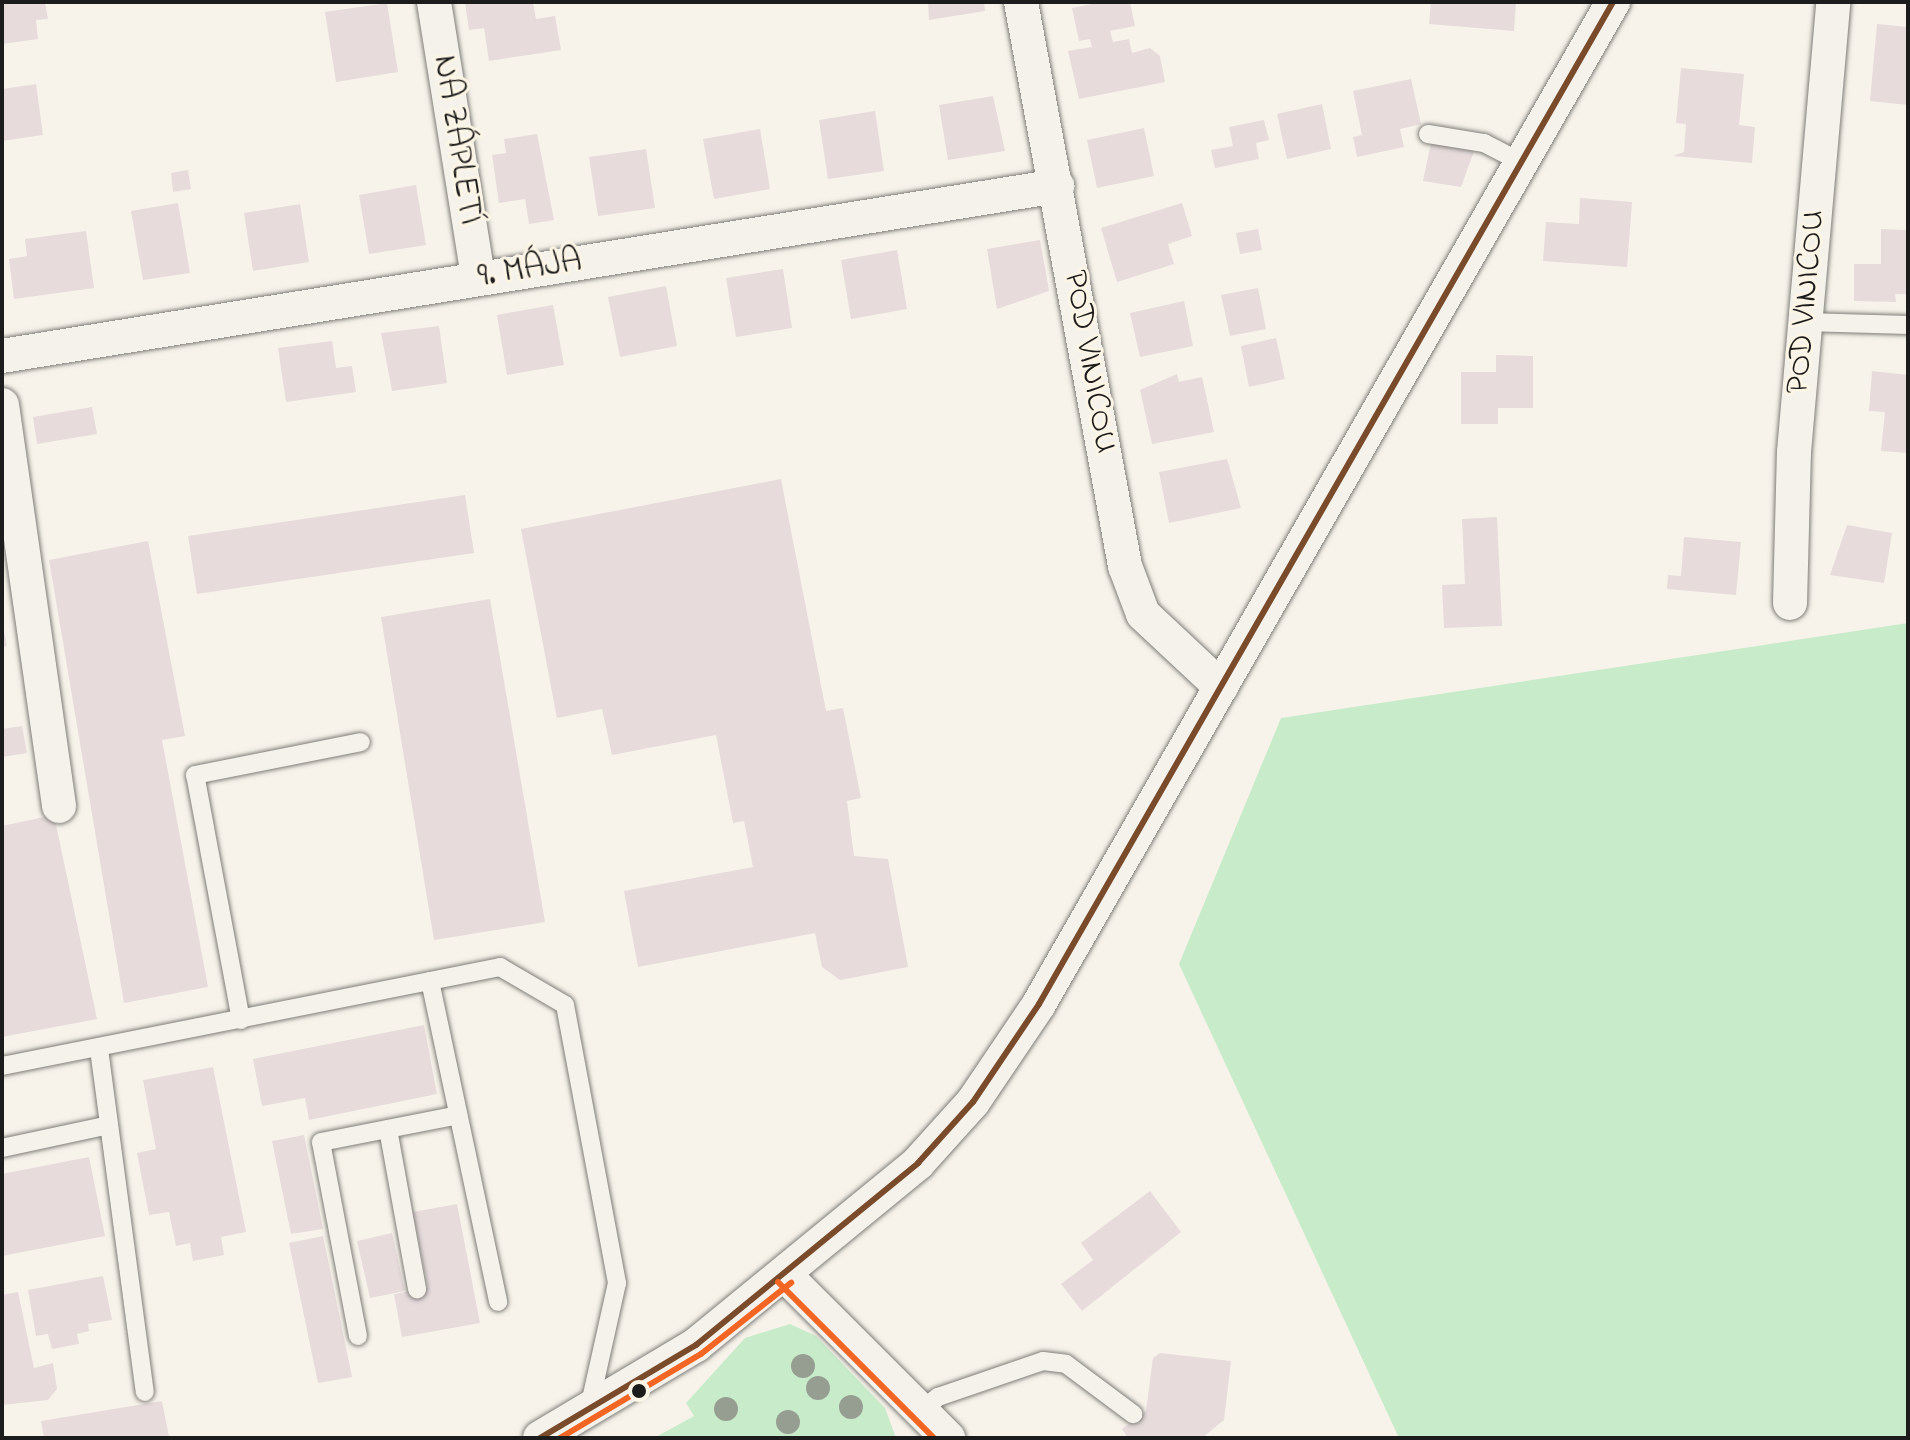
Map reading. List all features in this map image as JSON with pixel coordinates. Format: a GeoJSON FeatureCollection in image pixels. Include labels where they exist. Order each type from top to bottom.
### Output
{"type":"FeatureCollection","features":[{"type":"Feature","properties":{"kind":"street","name":"NA ZÁPLETÍ"},"geometry":{"type":"LineString","coordinates":[[434,2],[478,278]]}},
{"type":"Feature","properties":{"kind":"street","name":"POD VINICOU"},"geometry":{"type":"LineString","coordinates":[[1021,2],[1133,591],[1159,633],[1221,687]]}},
{"type":"Feature","properties":{"kind":"street"},"geometry":{"type":"LineString","coordinates":[[540,1438],[696,1345],[918,1163],[973,1102],[1039,1004],[1613,2]]}},
{"type":"Feature","properties":{"kind":"street","name":"POD VINICOU"},"geometry":{"type":"LineString","coordinates":[[1790,603],[1805,322],[1833,2]]}},
{"type":"Feature","properties":{"kind":"street","name":"9. MÁJA"},"geometry":{"type":"LineString","coordinates":[[2,356],[1057,186]]}},
{"type":"Feature","properties":{"kind":"street"},"geometry":{"type":"LineString","coordinates":[[2,405],[59,806]]}},
{"type":"Feature","properties":{"kind":"street"},"geometry":{"type":"LineString","coordinates":[[785,1275],[948,1438]]}},
{"type":"Feature","properties":{"kind":"lane"},"geometry":{"type":"LineString","coordinates":[[1428,134],[1484,143],[1521,162]]}},
{"type":"Feature","properties":{"kind":"lane"},"geometry":{"type":"LineString","coordinates":[[1805,322],[1908,325]]}},
{"type":"Feature","properties":{"kind":"lane"},"geometry":{"type":"LineString","coordinates":[[241,1020],[195,775],[361,742]]}},
{"type":"Feature","properties":{"kind":"lane"},"geometry":{"type":"LineString","coordinates":[[2,1066],[500,967],[565,1005],[617,1283],[588,1412]]}},
{"type":"Feature","properties":{"kind":"lane"},"geometry":{"type":"LineString","coordinates":[[430,981],[498,1302]]}},
{"type":"Feature","properties":{"kind":"lane"},"geometry":{"type":"LineString","coordinates":[[99,1049],[145,1392]]}},
{"type":"Feature","properties":{"kind":"lane"},"geometry":{"type":"LineString","coordinates":[[358,1336],[321,1142],[458,1115]]}},
{"type":"Feature","properties":{"kind":"lane"},"geometry":{"type":"LineString","coordinates":[[2,1148],[109,1125]]}},
{"type":"Feature","properties":{"kind":"lane"},"geometry":{"type":"LineString","coordinates":[[388,1129],[417,1289]]}},
{"type":"Feature","properties":{"kind":"lane"},"geometry":{"type":"LineString","coordinates":[[920,1411],[938,1397],[1043,1361],[1066,1364],[1133,1414]]}},
{"type":"Feature","properties":{"kind":"green space"},"geometry":{"type":"Polygon","coordinates":[[[1908,623],[1908,1438],[1399,1438],[1179,964],[1281,718],[1908,623]]]}},
{"type":"Feature","properties":{"kind":"green space"},"geometry":{"type":"Polygon","coordinates":[[[790,1324],[816,1336],[885,1408],[896,1438],[654,1438],[694,1416],[686,1403],[745,1338],[790,1324]]]}},
{"type":"Feature","properties":{"kind":"building"},"geometry":{"type":"Polygon","coordinates":[[[2,2],[45,2],[48,19],[36,20],[38,39],[2,44],[2,2]]]}},
{"type":"Feature","properties":{"kind":"building"},"geometry":{"type":"Polygon","coordinates":[[[533,2],[536,19],[555,16],[561,50],[489,61],[484,28],[469,30],[465,3],[533,2]]]}},
{"type":"Feature","properties":{"kind":"building"},"geometry":{"type":"Polygon","coordinates":[[[928,2],[984,2],[985,11],[929,20],[928,2]]]}},
{"type":"Feature","properties":{"kind":"building"},"geometry":{"type":"Polygon","coordinates":[[[1102,2],[1130,2],[1135,26],[1110,31],[1113,42],[1129,39],[1132,53],[1150,48],[1160,56],[1165,82],[1079,99],[1068,51],[1092,47],[1090,39],[1079,41],[1072,8],[1102,2]]]}},
{"type":"Feature","properties":{"kind":"building"},"geometry":{"type":"Polygon","coordinates":[[[1431,2],[1516,2],[1514,31],[1429,24],[1431,2]]]}},
{"type":"Feature","properties":{"kind":"building"},"geometry":{"type":"Polygon","coordinates":[[[387,3],[398,72],[336,82],[325,12],[387,3]]]}},
{"type":"Feature","properties":{"kind":"building"},"geometry":{"type":"Polygon","coordinates":[[[1877,24],[1908,27],[1908,105],[1870,101],[1877,24]]]}},
{"type":"Feature","properties":{"kind":"building"},"geometry":{"type":"Polygon","coordinates":[[[1681,68],[1744,74],[1739,125],[1755,127],[1752,163],[1673,156],[1684,152],[1686,124],[1676,123],[1681,68]]]}},
{"type":"Feature","properties":{"kind":"building"},"geometry":{"type":"Polygon","coordinates":[[[1411,79],[1421,124],[1400,129],[1404,147],[1357,157],[1353,137],[1362,135],[1353,91],[1411,79]]]}},
{"type":"Feature","properties":{"kind":"building"},"geometry":{"type":"Polygon","coordinates":[[[36,84],[43,135],[2,141],[2,89],[36,84]]]}},
{"type":"Feature","properties":{"kind":"building"},"geometry":{"type":"Polygon","coordinates":[[[993,96],[1005,151],[948,160],[939,105],[993,96]]]}},
{"type":"Feature","properties":{"kind":"building"},"geometry":{"type":"Polygon","coordinates":[[[1322,104],[1331,149],[1287,159],[1277,114],[1322,104]]]}},
{"type":"Feature","properties":{"kind":"building"},"geometry":{"type":"Polygon","coordinates":[[[875,111],[884,171],[828,179],[819,120],[875,111]]]}},
{"type":"Feature","properties":{"kind":"building"},"geometry":{"type":"Polygon","coordinates":[[[1264,120],[1269,140],[1256,143],[1259,159],[1215,168],[1211,150],[1233,146],[1229,127],[1264,120]]]}},
{"type":"Feature","properties":{"kind":"building"},"geometry":{"type":"Polygon","coordinates":[[[1144,128],[1154,176],[1097,188],[1087,140],[1144,128]]]}},
{"type":"Feature","properties":{"kind":"building"},"geometry":{"type":"Polygon","coordinates":[[[760,129],[770,189],[714,199],[703,139],[760,129]]]}},
{"type":"Feature","properties":{"kind":"building"},"geometry":{"type":"Polygon","coordinates":[[[537,134],[554,220],[529,224],[525,199],[499,203],[492,155],[506,153],[504,139],[537,134]]]}},
{"type":"Feature","properties":{"kind":"building"},"geometry":{"type":"Polygon","coordinates":[[[1431,143],[1474,151],[1461,187],[1423,181],[1431,143]]]}},
{"type":"Feature","properties":{"kind":"building"},"geometry":{"type":"Polygon","coordinates":[[[646,149],[655,208],[598,216],[589,157],[646,149]]]}},
{"type":"Feature","properties":{"kind":"building"},"geometry":{"type":"Polygon","coordinates":[[[188,170],[191,189],[173,192],[171,173],[188,170]]]}},
{"type":"Feature","properties":{"kind":"building"},"geometry":{"type":"Polygon","coordinates":[[[416,185],[426,245],[369,254],[359,195],[416,185]]]}},
{"type":"Feature","properties":{"kind":"building"},"geometry":{"type":"Polygon","coordinates":[[[1580,198],[1632,202],[1627,267],[1543,261],[1546,222],[1579,224],[1580,198]]]}},
{"type":"Feature","properties":{"kind":"building"},"geometry":{"type":"Polygon","coordinates":[[[178,203],[190,273],[143,280],[131,211],[178,203]]]}},
{"type":"Feature","properties":{"kind":"building"},"geometry":{"type":"Polygon","coordinates":[[[1182,203],[1192,236],[1168,244],[1174,264],[1117,282],[1101,228],[1182,203]]]}},
{"type":"Feature","properties":{"kind":"building"},"geometry":{"type":"Polygon","coordinates":[[[300,204],[309,262],[253,271],[244,213],[300,204]]]}},
{"type":"Feature","properties":{"kind":"building"},"geometry":{"type":"Polygon","coordinates":[[[1258,229],[1262,250],[1240,254],[1236,233],[1258,229]]]}},
{"type":"Feature","properties":{"kind":"building"},"geometry":{"type":"Polygon","coordinates":[[[1881,229],[1908,230],[1908,294],[1895,294],[1896,302],[1854,301],[1854,264],[1881,264],[1881,229]]]}},
{"type":"Feature","properties":{"kind":"building"},"geometry":{"type":"Polygon","coordinates":[[[86,231],[94,288],[14,299],[9,259],[27,256],[25,239],[86,231]]]}},
{"type":"Feature","properties":{"kind":"building"},"geometry":{"type":"Polygon","coordinates":[[[1040,240],[1049,291],[997,309],[987,249],[1040,240]]]}},
{"type":"Feature","properties":{"kind":"building"},"geometry":{"type":"Polygon","coordinates":[[[897,250],[907,309],[851,319],[841,260],[897,250]]]}},
{"type":"Feature","properties":{"kind":"building"},"geometry":{"type":"Polygon","coordinates":[[[783,269],[792,328],[736,337],[726,278],[783,269]]]}},
{"type":"Feature","properties":{"kind":"building"},"geometry":{"type":"Polygon","coordinates":[[[666,286],[677,346],[620,357],[608,297],[666,286]]]}},
{"type":"Feature","properties":{"kind":"building"},"geometry":{"type":"Polygon","coordinates":[[[1258,288],[1266,329],[1230,336],[1221,295],[1258,288]]]}},
{"type":"Feature","properties":{"kind":"building"},"geometry":{"type":"Polygon","coordinates":[[[1184,301],[1193,346],[1140,357],[1130,313],[1184,301]]]}},
{"type":"Feature","properties":{"kind":"building"},"geometry":{"type":"Polygon","coordinates":[[[553,305],[564,365],[507,375],[497,315],[553,305]]]}},
{"type":"Feature","properties":{"kind":"building"},"geometry":{"type":"Polygon","coordinates":[[[439,326],[447,383],[392,391],[381,333],[439,326]]]}},
{"type":"Feature","properties":{"kind":"building"},"geometry":{"type":"Polygon","coordinates":[[[1276,338],[1285,379],[1249,387],[1241,346],[1276,338]]]}},
{"type":"Feature","properties":{"kind":"building"},"geometry":{"type":"Polygon","coordinates":[[[332,341],[336,368],[352,366],[356,392],[286,402],[278,348],[332,341]]]}},
{"type":"Feature","properties":{"kind":"building"},"geometry":{"type":"Polygon","coordinates":[[[1496,355],[1533,356],[1533,408],[1498,408],[1498,424],[1461,424],[1461,372],[1496,372],[1496,355]]]}},
{"type":"Feature","properties":{"kind":"building"},"geometry":{"type":"Polygon","coordinates":[[[1872,371],[1908,375],[1908,453],[1881,451],[1885,412],[1869,411],[1872,371]]]}},
{"type":"Feature","properties":{"kind":"building"},"geometry":{"type":"Polygon","coordinates":[[[1177,374],[1179,382],[1202,377],[1214,432],[1152,444],[1140,390],[1177,374]]]}},
{"type":"Feature","properties":{"kind":"building"},"geometry":{"type":"Polygon","coordinates":[[[92,407],[97,434],[37,444],[33,417],[92,407]]]}},
{"type":"Feature","properties":{"kind":"building"},"geometry":{"type":"Polygon","coordinates":[[[1227,459],[1241,508],[1169,523],[1159,472],[1227,459]]]}},
{"type":"Feature","properties":{"kind":"building"},"geometry":{"type":"Polygon","coordinates":[[[781,479],[826,711],[843,708],[861,798],[847,801],[854,856],[888,859],[908,967],[840,980],[822,967],[815,933],[638,967],[624,891],[753,867],[744,821],[733,823],[716,735],[612,755],[602,709],[557,718],[521,529],[781,479]]]}},
{"type":"Feature","properties":{"kind":"building"},"geometry":{"type":"Polygon","coordinates":[[[465,495],[474,553],[197,594],[188,536],[465,495]]]}},
{"type":"Feature","properties":{"kind":"building"},"geometry":{"type":"Polygon","coordinates":[[[1497,517],[1502,626],[1444,628],[1442,585],[1465,584],[1462,519],[1497,517]]]}},
{"type":"Feature","properties":{"kind":"building"},"geometry":{"type":"Polygon","coordinates":[[[1847,525],[1892,533],[1884,583],[1830,575],[1847,525]]]}},
{"type":"Feature","properties":{"kind":"building"},"geometry":{"type":"Polygon","coordinates":[[[1684,537],[1741,542],[1736,595],[1667,589],[1668,575],[1681,576],[1684,537]]]}},
{"type":"Feature","properties":{"kind":"building"},"geometry":{"type":"Polygon","coordinates":[[[148,541],[185,736],[162,740],[208,987],[124,1003],[49,560],[148,541]]]}},
{"type":"Feature","properties":{"kind":"building"},"geometry":{"type":"Polygon","coordinates":[[[490,599],[545,922],[434,940],[381,617],[490,599]]]}},
{"type":"Feature","properties":{"kind":"building"},"geometry":{"type":"Polygon","coordinates":[[[2,621],[7,646],[2,647],[2,621]]]}},
{"type":"Feature","properties":{"kind":"building"},"geometry":{"type":"Polygon","coordinates":[[[22,726],[27,753],[2,757],[2,729],[22,726]]]}},
{"type":"Feature","properties":{"kind":"building"},"geometry":{"type":"Polygon","coordinates":[[[54,815],[97,1019],[2,1037],[2,826],[54,815]]]}},
{"type":"Feature","properties":{"kind":"building"},"geometry":{"type":"Polygon","coordinates":[[[424,1025],[437,1094],[309,1120],[305,1098],[262,1106],[253,1059],[424,1025]]]}},
{"type":"Feature","properties":{"kind":"building"},"geometry":{"type":"Polygon","coordinates":[[[213,1067],[246,1232],[221,1237],[224,1255],[193,1261],[190,1243],[176,1246],[169,1212],[149,1215],[137,1153],[156,1149],[143,1080],[213,1067]]]}},
{"type":"Feature","properties":{"kind":"building"},"geometry":{"type":"Polygon","coordinates":[[[304,1135],[323,1229],[291,1234],[272,1141],[304,1135]]]}},
{"type":"Feature","properties":{"kind":"building"},"geometry":{"type":"Polygon","coordinates":[[[89,1157],[105,1236],[2,1256],[2,1174],[89,1157]]]}},
{"type":"Feature","properties":{"kind":"building"},"geometry":{"type":"Polygon","coordinates":[[[1150,1191],[1181,1232],[1082,1311],[1061,1284],[1093,1260],[1081,1243],[1150,1191]]]}},
{"type":"Feature","properties":{"kind":"building"},"geometry":{"type":"Polygon","coordinates":[[[457,1204],[480,1323],[402,1337],[394,1294],[428,1288],[413,1212],[457,1204]]]}},
{"type":"Feature","properties":{"kind":"building"},"geometry":{"type":"Polygon","coordinates":[[[392,1233],[405,1291],[370,1298],[357,1241],[392,1233]]]}},
{"type":"Feature","properties":{"kind":"building"},"geometry":{"type":"Polygon","coordinates":[[[323,1236],[352,1377],[318,1383],[289,1243],[323,1236]]]}},
{"type":"Feature","properties":{"kind":"building"},"geometry":{"type":"Polygon","coordinates":[[[103,1276],[112,1320],[88,1324],[89,1331],[77,1334],[79,1344],[52,1349],[48,1334],[36,1336],[28,1290],[103,1276]]]}},
{"type":"Feature","properties":{"kind":"building"},"geometry":{"type":"Polygon","coordinates":[[[18,1292],[34,1368],[53,1363],[57,1389],[48,1400],[2,1405],[2,1295],[18,1292]]]}},
{"type":"Feature","properties":{"kind":"building"},"geometry":{"type":"Polygon","coordinates":[[[1160,1353],[1231,1361],[1224,1420],[1202,1438],[1128,1438],[1122,1429],[1146,1411],[1153,1358],[1160,1353]]]}},
{"type":"Feature","properties":{"kind":"building"},"geometry":{"type":"Polygon","coordinates":[[[162,1401],[169,1437],[44,1438],[41,1421],[162,1401]]]}},
{"type":"Feature","properties":{"kind":"transit line"},"geometry":{"type":"LineString","coordinates":[[540,1438],[696,1345],[918,1163],[973,1102],[1039,1004],[1613,2]]}},
{"type":"Feature","properties":{"kind":"transit line"},"geometry":{"type":"LineString","coordinates":[[778,1282],[934,1438]]}},
{"type":"Feature","properties":{"kind":"transit line"},"geometry":{"type":"LineString","coordinates":[[560,1438],[701,1354],[791,1283]]}}]}
